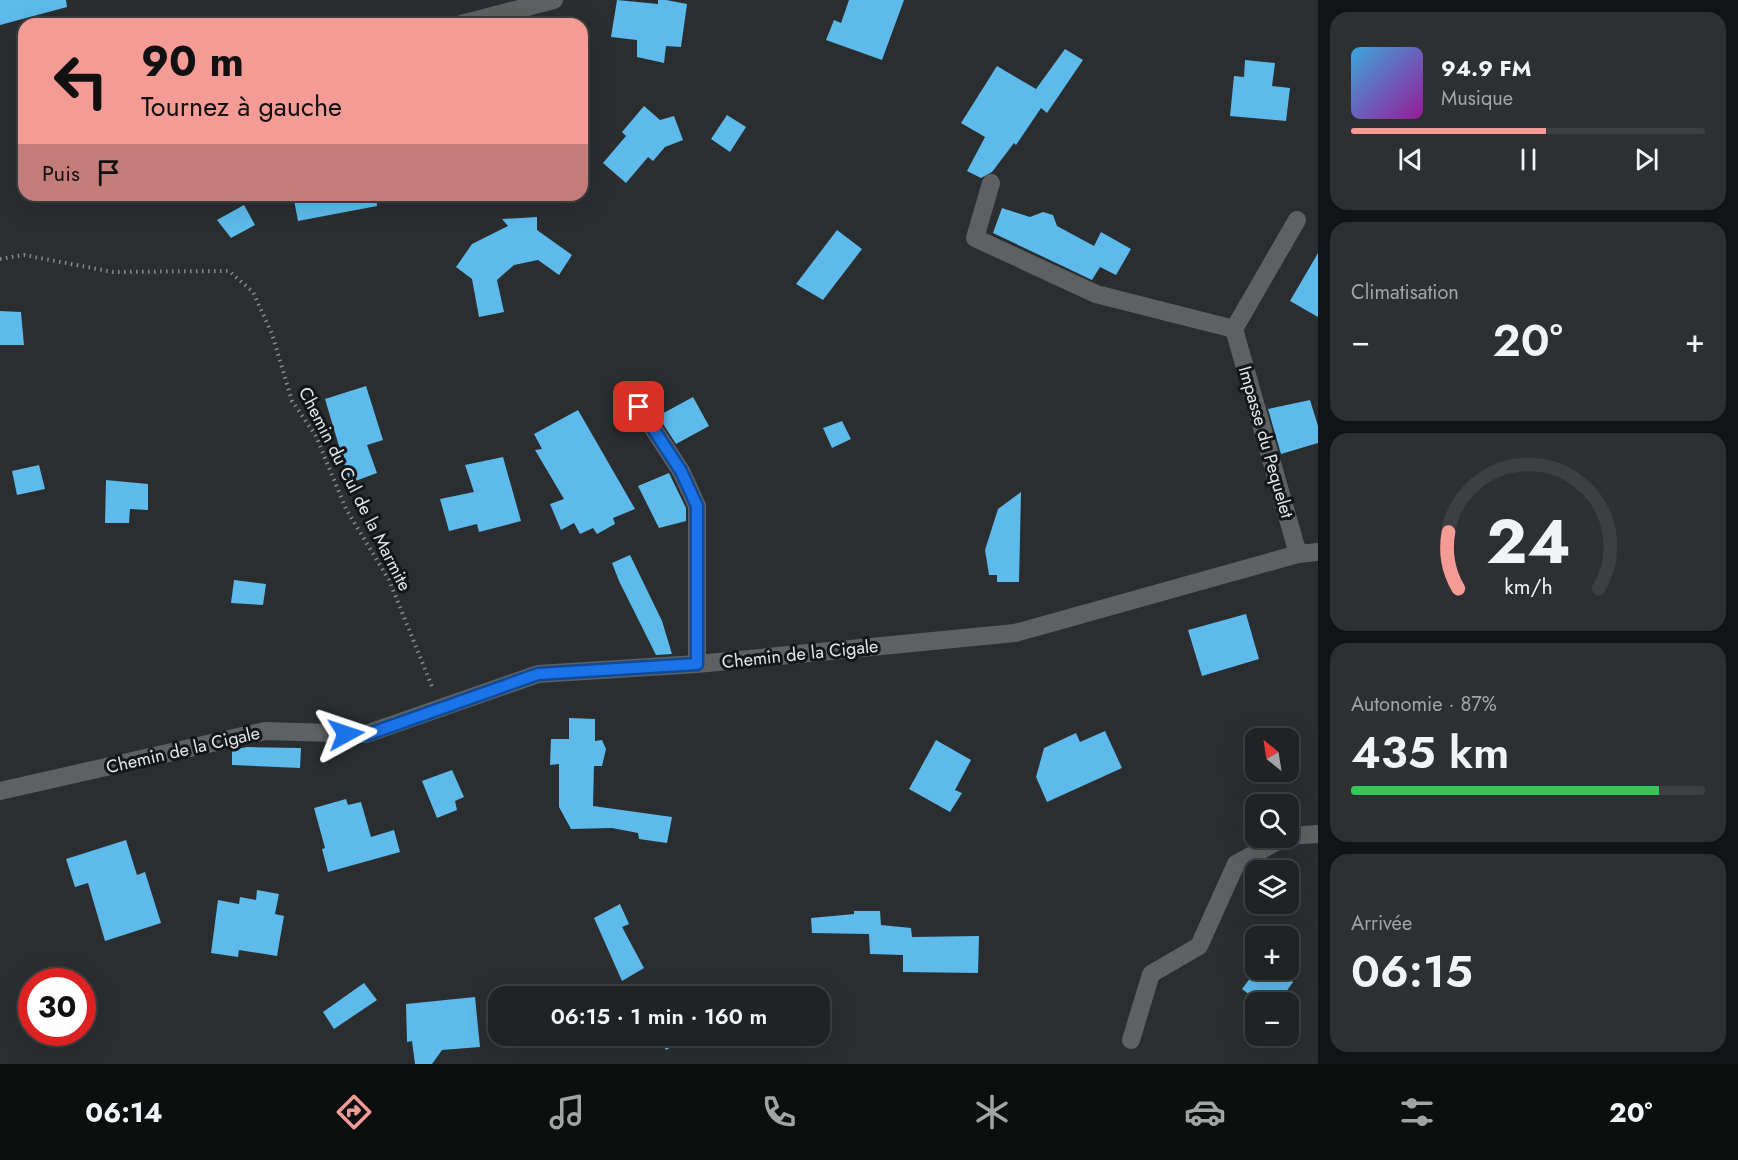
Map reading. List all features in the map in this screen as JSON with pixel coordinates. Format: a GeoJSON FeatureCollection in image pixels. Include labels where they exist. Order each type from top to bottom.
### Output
{"type":"FeatureCollection","features":[{"type":"Feature","properties":{"kind":"street"},"geometry":{"type":"LineString","coordinates":[[484,18],[554,0]]}},
{"type":"Feature","properties":{"kind":"street"},"geometry":{"type":"LineString","coordinates":[[991,183],[975,238],[1096,294],[1234,329],[1297,220]]}},
{"type":"Feature","properties":{"kind":"street","name":"Impasse du Pequelet"},"geometry":{"type":"LineString","coordinates":[[1234,329],[1298,554]]}},
{"type":"Feature","properties":{"kind":"street"},"geometry":{"type":"LineString","coordinates":[[639,407],[681,471],[697,506],[697,664]]}},
{"type":"Feature","properties":{"kind":"street","name":"Chemin de la Cigale"},"geometry":{"type":"LineString","coordinates":[[0,792],[265,731],[366,735],[538,674],[697,664],[1015,633],[1298,554],[1318,552]]}},
{"type":"Feature","properties":{"kind":"street"},"geometry":{"type":"LineString","coordinates":[[1299,836],[1318,834]]}},
{"type":"Feature","properties":{"kind":"street"},"geometry":{"type":"LineString","coordinates":[[1131,1040],[1150,974],[1199,946],[1236,864],[1266,848]]}},
{"type":"Feature","properties":{"kind":"path","name":"Chemin du Cul de la Marmite"},"geometry":{"type":"LineString","coordinates":[[0,259],[24,255],[113,272],[229,271],[253,292],[272,334],[292,402],[316,436],[346,509],[388,580],[441,708]]}},
{"type":"Feature","properties":{"kind":"building"},"geometry":{"type":"Polygon","coordinates":[[[0,0],[66,0],[67,7],[18,18],[18,20],[0,25],[0,0]]]}},
{"type":"Feature","properties":{"kind":"building"},"geometry":{"type":"Polygon","coordinates":[[[617,0],[658,4],[658,0],[666,0],[687,4],[681,47],[666,46],[664,63],[637,57],[637,40],[611,37],[617,0]]]}},
{"type":"Feature","properties":{"kind":"building"},"geometry":{"type":"Polygon","coordinates":[[[849,0],[904,0],[882,60],[826,40],[834,20],[841,23],[849,0]]]}},
{"type":"Feature","properties":{"kind":"building"},"geometry":{"type":"Polygon","coordinates":[[[1065,49],[1083,60],[1047,113],[1041,108],[1016,145],[1014,143],[992,172],[981,178],[967,171],[985,137],[961,123],[997,66],[1036,89],[1065,49]]]}},
{"type":"Feature","properties":{"kind":"building"},"geometry":{"type":"Polygon","coordinates":[[[1245,60],[1275,63],[1272,86],[1290,88],[1286,121],[1230,116],[1234,76],[1244,77],[1245,60]]]}},
{"type":"Feature","properties":{"kind":"building"},"geometry":{"type":"Polygon","coordinates":[[[644,106],[660,120],[674,116],[683,140],[665,147],[653,161],[648,157],[626,183],[603,163],[626,136],[622,132],[644,106]]]}},
{"type":"Feature","properties":{"kind":"building"},"geometry":{"type":"Polygon","coordinates":[[[727,115],[746,127],[730,152],[711,139],[727,115]]]}},
{"type":"Feature","properties":{"kind":"building"},"geometry":{"type":"Polygon","coordinates":[[[294,201],[377,201],[377,206],[298,221],[294,201]]]}},
{"type":"Feature","properties":{"kind":"building"},"geometry":{"type":"Polygon","coordinates":[[[244,205],[255,225],[231,238],[217,220],[244,205]]]}},
{"type":"Feature","properties":{"kind":"building"},"geometry":{"type":"Polygon","coordinates":[[[1002,208],[1030,217],[1043,212],[1053,215],[1057,226],[1094,246],[1101,232],[1131,249],[1116,275],[1100,267],[1092,280],[993,233],[1002,208]]]}},
{"type":"Feature","properties":{"kind":"building"},"geometry":{"type":"Polygon","coordinates":[[[537,217],[537,230],[572,255],[559,275],[538,260],[514,265],[497,280],[504,312],[479,317],[472,279],[456,267],[472,244],[508,226],[502,219],[537,217]]]}},
{"type":"Feature","properties":{"kind":"building"},"geometry":{"type":"Polygon","coordinates":[[[837,230],[862,249],[823,300],[796,284],[837,230]]]}},
{"type":"Feature","properties":{"kind":"building"},"geometry":{"type":"Polygon","coordinates":[[[1318,253],[1318,317],[1290,301],[1318,253]]]}},
{"type":"Feature","properties":{"kind":"building"},"geometry":{"type":"Polygon","coordinates":[[[0,311],[21,312],[24,345],[0,345],[0,311]]]}},
{"type":"Feature","properties":{"kind":"building"},"geometry":{"type":"Polygon","coordinates":[[[366,386],[383,440],[367,445],[377,473],[350,483],[325,399],[366,386]]]}},
{"type":"Feature","properties":{"kind":"building"},"geometry":{"type":"Polygon","coordinates":[[[693,397],[709,426],[676,444],[658,416],[693,397]]]}},
{"type":"Feature","properties":{"kind":"building"},"geometry":{"type":"Polygon","coordinates":[[[1310,400],[1318,426],[1318,443],[1281,454],[1268,409],[1310,400]]]}},
{"type":"Feature","properties":{"kind":"building"},"geometry":{"type":"Polygon","coordinates":[[[578,410],[635,509],[613,518],[615,524],[597,534],[593,528],[580,534],[574,523],[561,530],[550,504],[564,499],[535,450],[542,449],[534,434],[578,410]]]}},
{"type":"Feature","properties":{"kind":"building"},"geometry":{"type":"Polygon","coordinates":[[[842,421],[851,439],[832,448],[823,428],[842,421]]]}},
{"type":"Feature","properties":{"kind":"building"},"geometry":{"type":"Polygon","coordinates":[[[503,457],[521,521],[479,532],[477,524],[449,531],[440,499],[474,492],[465,465],[503,457]]]}},
{"type":"Feature","properties":{"kind":"building"},"geometry":{"type":"Polygon","coordinates":[[[39,465],[45,489],[17,495],[12,471],[39,465]]]}},
{"type":"Feature","properties":{"kind":"building"},"geometry":{"type":"Polygon","coordinates":[[[669,473],[686,508],[686,521],[659,528],[638,486],[669,473]]]}},
{"type":"Feature","properties":{"kind":"building"},"geometry":{"type":"Polygon","coordinates":[[[106,480],[148,484],[148,510],[130,509],[129,523],[105,523],[106,480]]]}},
{"type":"Feature","properties":{"kind":"building"},"geometry":{"type":"Polygon","coordinates":[[[1021,492],[1019,582],[997,582],[997,575],[989,575],[985,550],[998,509],[1021,492]]]}},
{"type":"Feature","properties":{"kind":"building"},"geometry":{"type":"Polygon","coordinates":[[[630,555],[662,621],[672,654],[656,655],[619,581],[612,563],[630,555]]]}},
{"type":"Feature","properties":{"kind":"building"},"geometry":{"type":"Polygon","coordinates":[[[234,580],[266,584],[263,605],[231,603],[234,580]]]}},
{"type":"Feature","properties":{"kind":"building"},"geometry":{"type":"Polygon","coordinates":[[[1246,614],[1259,659],[1202,676],[1188,630],[1246,614]]]}},
{"type":"Feature","properties":{"kind":"building"},"geometry":{"type":"Polygon","coordinates":[[[569,718],[595,719],[595,741],[602,740],[606,749],[602,766],[594,766],[593,806],[672,817],[667,843],[639,839],[638,833],[612,828],[571,829],[559,807],[559,764],[550,765],[551,739],[569,739],[569,718]]]}},
{"type":"Feature","properties":{"kind":"building"},"geometry":{"type":"Polygon","coordinates":[[[1105,731],[1122,768],[1047,802],[1036,777],[1044,748],[1076,733],[1080,742],[1105,731]]]}},
{"type":"Feature","properties":{"kind":"building"},"geometry":{"type":"Polygon","coordinates":[[[936,740],[971,760],[955,790],[962,793],[950,812],[909,789],[936,740]]]}},
{"type":"Feature","properties":{"kind":"building"},"geometry":{"type":"Polygon","coordinates":[[[247,747],[301,748],[300,768],[232,765],[232,750],[247,747]]]}},
{"type":"Feature","properties":{"kind":"building"},"geometry":{"type":"Polygon","coordinates":[[[452,770],[464,797],[455,801],[457,810],[437,818],[422,781],[452,770]]]}},
{"type":"Feature","properties":{"kind":"building"},"geometry":{"type":"Polygon","coordinates":[[[346,799],[348,805],[361,802],[371,837],[394,830],[400,852],[328,872],[322,849],[325,848],[314,808],[346,799]]]}},
{"type":"Feature","properties":{"kind":"building"},"geometry":{"type":"Polygon","coordinates":[[[126,840],[137,875],[145,872],[161,923],[105,941],[88,883],[75,887],[66,859],[126,840]]]}},
{"type":"Feature","properties":{"kind":"building"},"geometry":{"type":"Polygon","coordinates":[[[257,890],[279,894],[275,914],[284,916],[277,956],[239,950],[238,957],[211,953],[218,900],[239,904],[240,897],[256,900],[257,890]]]}},
{"type":"Feature","properties":{"kind":"building"},"geometry":{"type":"Polygon","coordinates":[[[620,904],[629,924],[622,927],[644,968],[622,981],[594,918],[620,904]]]}},
{"type":"Feature","properties":{"kind":"building"},"geometry":{"type":"Polygon","coordinates":[[[854,911],[880,911],[881,925],[911,928],[912,937],[979,936],[978,973],[903,972],[903,955],[870,954],[869,934],[812,933],[811,918],[854,914],[854,911]]]}},
{"type":"Feature","properties":{"kind":"building"},"geometry":{"type":"Polygon","coordinates":[[[1249,980],[1290,980],[1293,982],[1286,992],[1246,992],[1242,989],[1249,980]]]}},
{"type":"Feature","properties":{"kind":"building"},"geometry":{"type":"Polygon","coordinates":[[[364,983],[377,1000],[334,1029],[323,1012],[364,983]]]}},
{"type":"Feature","properties":{"kind":"building"},"geometry":{"type":"Polygon","coordinates":[[[475,997],[480,1047],[442,1050],[432,1064],[415,1064],[412,1041],[407,1042],[406,1004],[475,997]]]}},
{"type":"Feature","properties":{"kind":"route"},"geometry":{"type":"LineString","coordinates":[[346,734],[366,735],[538,674],[697,664],[697,506],[681,471],[639,407]]}}]}
